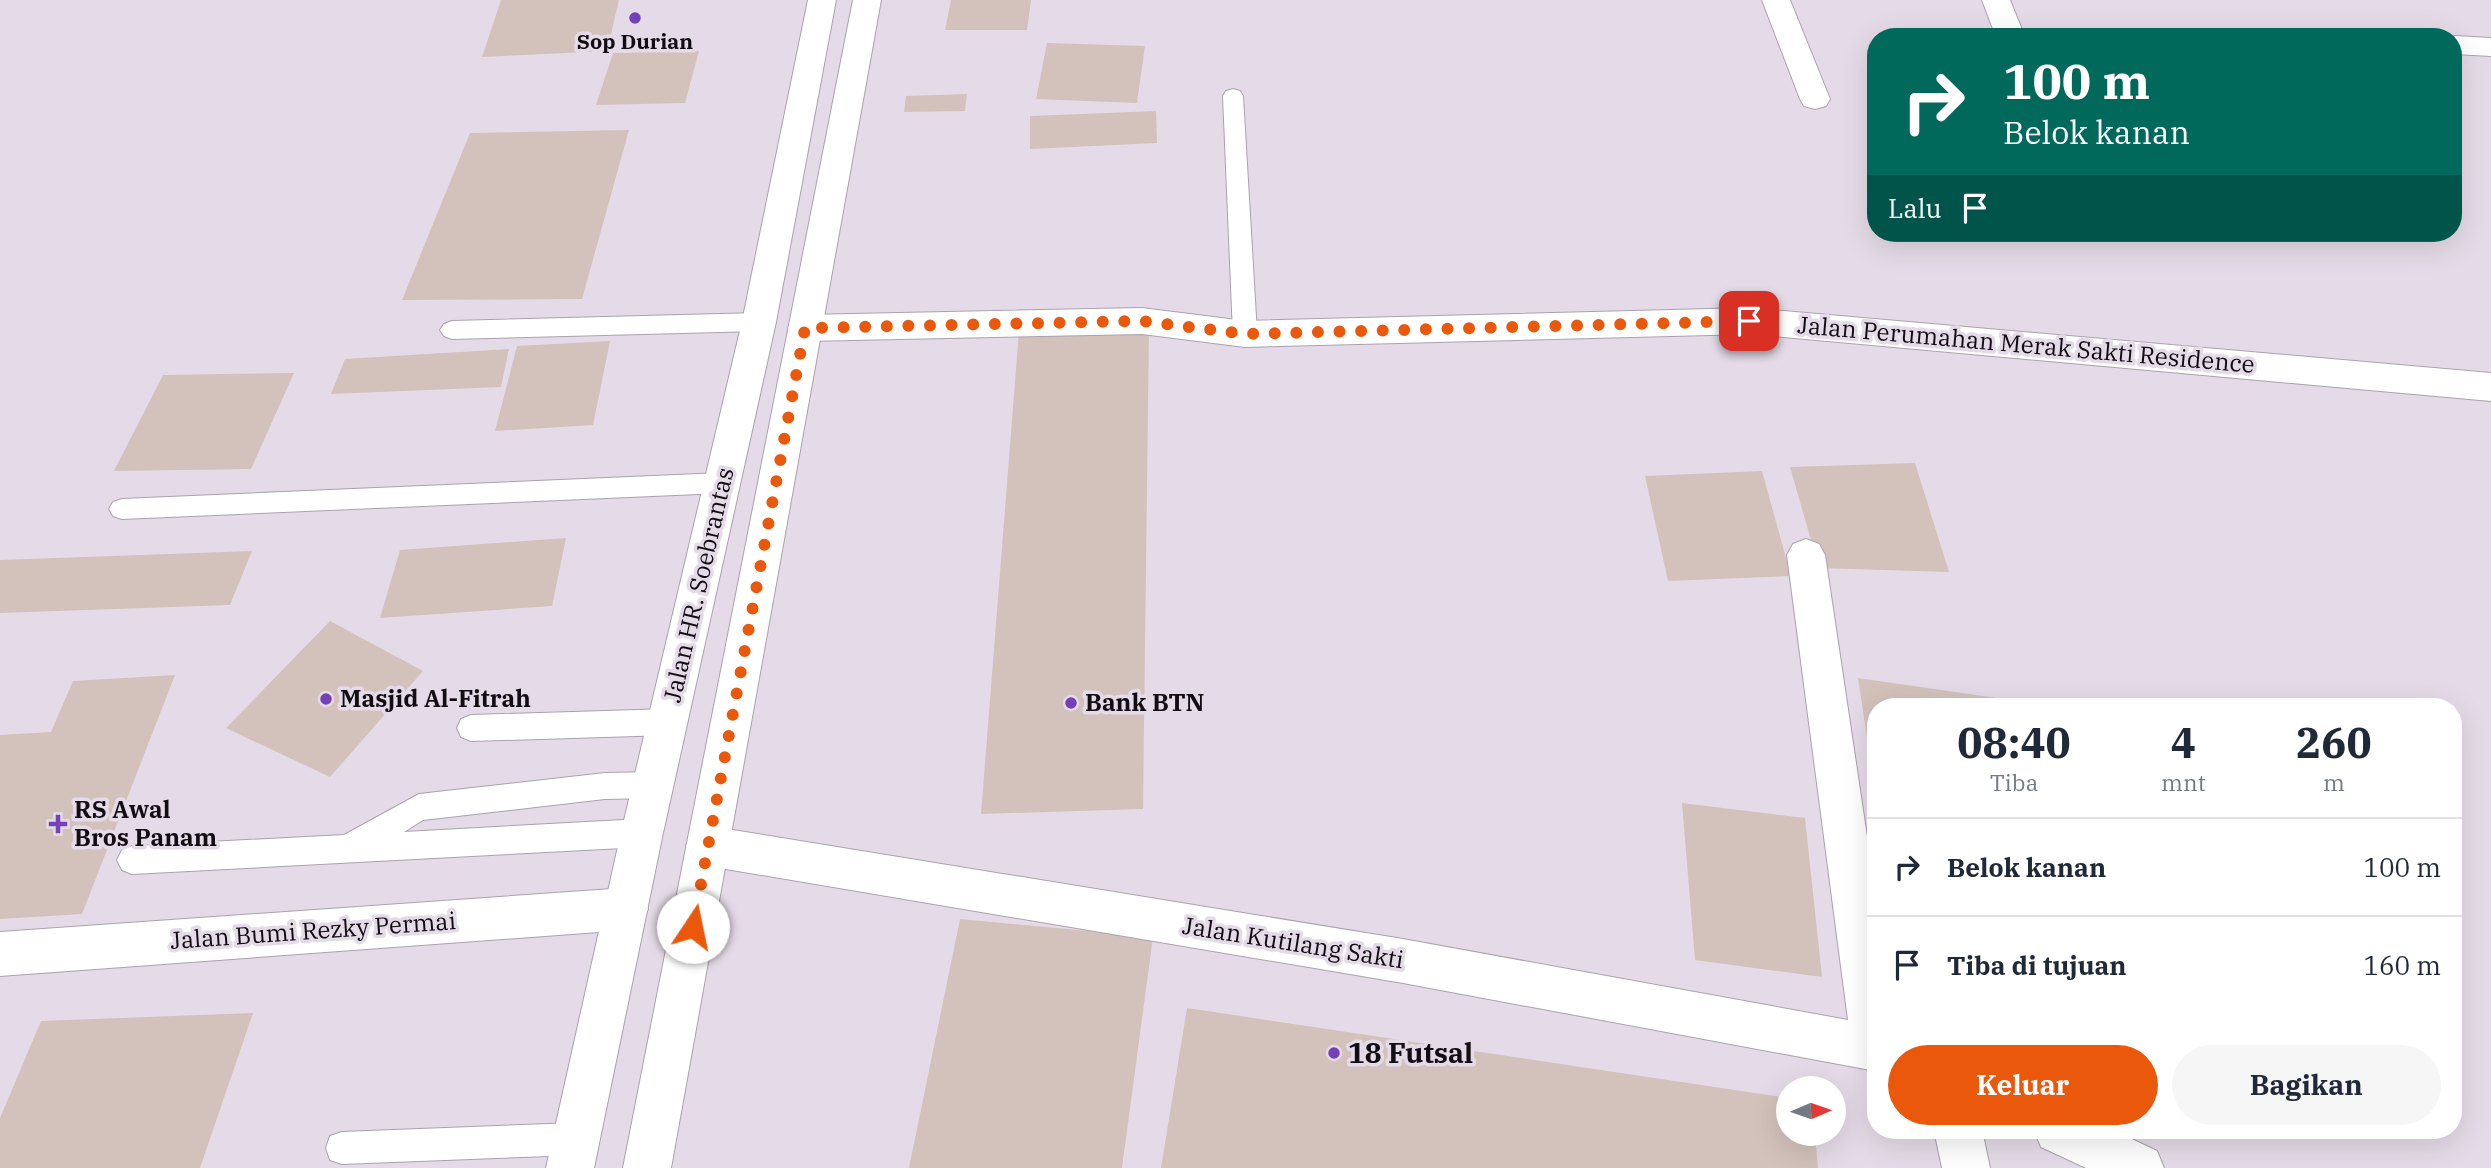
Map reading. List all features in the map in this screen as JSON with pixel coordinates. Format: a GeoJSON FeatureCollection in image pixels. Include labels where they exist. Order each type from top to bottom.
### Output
{"type":"FeatureCollection","features":[{"type":"Feature","properties":{"kind":"street","name":"Jalan HR. Soebrantas"},"geometry":{"type":"LineString","coordinates":[[573,1153],[642,833],[759,322],[822,0]]}},
{"type":"Feature","properties":{"kind":"street"},"geometry":{"type":"LineString","coordinates":[[647,1168],[867,0]]}},
{"type":"Feature","properties":{"kind":"street"},"geometry":{"type":"LineString","coordinates":[[1776,0],[1815,99]]}},
{"type":"Feature","properties":{"kind":"street"},"geometry":{"type":"LineString","coordinates":[[1997,0],[2008,28]]}},
{"type":"Feature","properties":{"kind":"street"},"geometry":{"type":"LineString","coordinates":[[2462,46],[2491,47]]}},
{"type":"Feature","properties":{"kind":"street","name":"Jalan Perumahan Merak Sakti Residence"},"geometry":{"type":"LineString","coordinates":[[805,328],[1142,321],[1245,334],[1749,321],[2491,387]]}},
{"type":"Feature","properties":{"kind":"street"},"geometry":{"type":"LineString","coordinates":[[1806,555],[1867,990]]}},
{"type":"Feature","properties":{"kind":"street","name":"Jalan Kutilang Sakti"},"geometry":{"type":"LineString","coordinates":[[708,846],[1403,961],[1867,1046]]}},
{"type":"Feature","properties":{"kind":"street","name":"Jalan Bumi Rezky Permai"},"geometry":{"type":"LineString","coordinates":[[0,954],[626,909]]}},
{"type":"Feature","properties":{"kind":"street"},"geometry":{"type":"LineString","coordinates":[[1960,1139],[1966,1168]]}},
{"type":"Feature","properties":{"kind":"street"},"geometry":{"type":"LineString","coordinates":[[2078,1139],[2140,1168]]}},
{"type":"Feature","properties":{"kind":"lane"},"geometry":{"type":"LineString","coordinates":[[1233,96],[1245,334]]}},
{"type":"Feature","properties":{"kind":"lane"},"geometry":{"type":"LineString","coordinates":[[452,330],[759,322]]}},
{"type":"Feature","properties":{"kind":"lane"},"geometry":{"type":"LineString","coordinates":[[122,509],[722,482]]}},
{"type":"Feature","properties":{"kind":"lane"},"geometry":{"type":"LineString","coordinates":[[471,728],[669,722]]}},
{"type":"Feature","properties":{"kind":"lane"},"geometry":{"type":"LineString","coordinates":[[344,851],[419,807],[605,786],[654,785]]}},
{"type":"Feature","properties":{"kind":"lane"},"geometry":{"type":"LineString","coordinates":[[132,860],[344,851],[642,833]]}},
{"type":"Feature","properties":{"kind":"lane"},"geometry":{"type":"LineString","coordinates":[[342,1148],[573,1153]]}},
{"type":"Feature","properties":{"kind":"building"},"geometry":{"type":"Polygon","coordinates":[[[501,0],[619,0],[607,51],[482,57],[501,0]]]}},
{"type":"Feature","properties":{"kind":"building"},"geometry":{"type":"Polygon","coordinates":[[[951,0],[1031,0],[1027,30],[945,30],[951,0]]]}},
{"type":"Feature","properties":{"kind":"building"},"geometry":{"type":"Polygon","coordinates":[[[1047,43],[1145,46],[1137,103],[1036,99],[1047,43]]]}},
{"type":"Feature","properties":{"kind":"building"},"geometry":{"type":"Polygon","coordinates":[[[699,51],[685,103],[596,105],[613,53],[699,51]]]}},
{"type":"Feature","properties":{"kind":"building"},"geometry":{"type":"Polygon","coordinates":[[[967,94],[965,111],[904,112],[906,96],[967,94]]]}},
{"type":"Feature","properties":{"kind":"building"},"geometry":{"type":"Polygon","coordinates":[[[1156,111],[1157,143],[1030,149],[1030,116],[1156,111]]]}},
{"type":"Feature","properties":{"kind":"building"},"geometry":{"type":"Polygon","coordinates":[[[629,130],[582,299],[402,300],[470,133],[629,130]]]}},
{"type":"Feature","properties":{"kind":"building"},"geometry":{"type":"Polygon","coordinates":[[[1149,328],[1143,809],[981,814],[1019,331],[1149,328]]]}},
{"type":"Feature","properties":{"kind":"building"},"geometry":{"type":"Polygon","coordinates":[[[610,341],[593,425],[495,431],[517,346],[610,341]]]}},
{"type":"Feature","properties":{"kind":"building"},"geometry":{"type":"Polygon","coordinates":[[[509,349],[501,387],[331,394],[345,359],[509,349]]]}},
{"type":"Feature","properties":{"kind":"building"},"geometry":{"type":"Polygon","coordinates":[[[294,373],[251,469],[114,471],[163,375],[294,373]]]}},
{"type":"Feature","properties":{"kind":"building"},"geometry":{"type":"Polygon","coordinates":[[[1915,463],[1949,572],[1819,568],[1790,467],[1915,463]]]}},
{"type":"Feature","properties":{"kind":"building"},"geometry":{"type":"Polygon","coordinates":[[[1762,471],[1791,576],[1668,581],[1645,476],[1762,471]]]}},
{"type":"Feature","properties":{"kind":"building"},"geometry":{"type":"Polygon","coordinates":[[[566,538],[552,606],[380,618],[400,550],[566,538]]]}},
{"type":"Feature","properties":{"kind":"building"},"geometry":{"type":"Polygon","coordinates":[[[252,551],[230,605],[0,613],[0,560],[252,551]]]}},
{"type":"Feature","properties":{"kind":"building","name":"Masjid Al-Fitrah"},"geometry":{"type":"Polygon","coordinates":[[[330,621],[423,671],[330,777],[226,728],[330,621]]]}},
{"type":"Feature","properties":{"kind":"building","name":"RS Awal Bros Panam"},"geometry":{"type":"Polygon","coordinates":[[[175,675],[82,914],[0,919],[0,735],[51,732],[73,681],[175,675]]]}},
{"type":"Feature","properties":{"kind":"building"},"geometry":{"type":"Polygon","coordinates":[[[1858,678],[1997,698],[1867,698],[1867,737],[1858,678]]]}},
{"type":"Feature","properties":{"kind":"building"},"geometry":{"type":"Polygon","coordinates":[[[1682,803],[1805,818],[1822,977],[1695,960],[1682,803]]]}},
{"type":"Feature","properties":{"kind":"building"},"geometry":{"type":"Polygon","coordinates":[[[960,919],[1153,937],[1122,1168],[909,1168],[960,919]]]}},
{"type":"Feature","properties":{"kind":"building","name":"18 Futsal"},"geometry":{"type":"Polygon","coordinates":[[[1187,1008],[1776,1096],[1776,1146],[1816,1146],[1818,1168],[1161,1168],[1187,1008]]]}},
{"type":"Feature","properties":{"kind":"building"},"geometry":{"type":"Polygon","coordinates":[[[253,1013],[200,1168],[0,1168],[0,1118],[41,1021],[253,1013]]]}},
{"type":"Feature","properties":{"kind":"place","name":"Sop Durian"},"geometry":{"type":"Point","coordinates":[635,18]}},
{"type":"Feature","properties":{"kind":"place","name":"Masjid Al-Fitrah"},"geometry":{"type":"Point","coordinates":[326,699]}},
{"type":"Feature","properties":{"kind":"place","name":"Bank BTN"},"geometry":{"type":"Point","coordinates":[1071,703]}},
{"type":"Feature","properties":{"kind":"place","name":"RS Awal Bros Panam"},"geometry":{"type":"Point","coordinates":[58,824]}},
{"type":"Feature","properties":{"kind":"place","name":"18 Futsal"},"geometry":{"type":"Point","coordinates":[1334,1053]}},
{"type":"Feature","properties":{"kind":"route"},"geometry":{"type":"LineString","coordinates":[[693,927],[805,328],[1142,321],[1245,334],[1749,321]]}}]}
